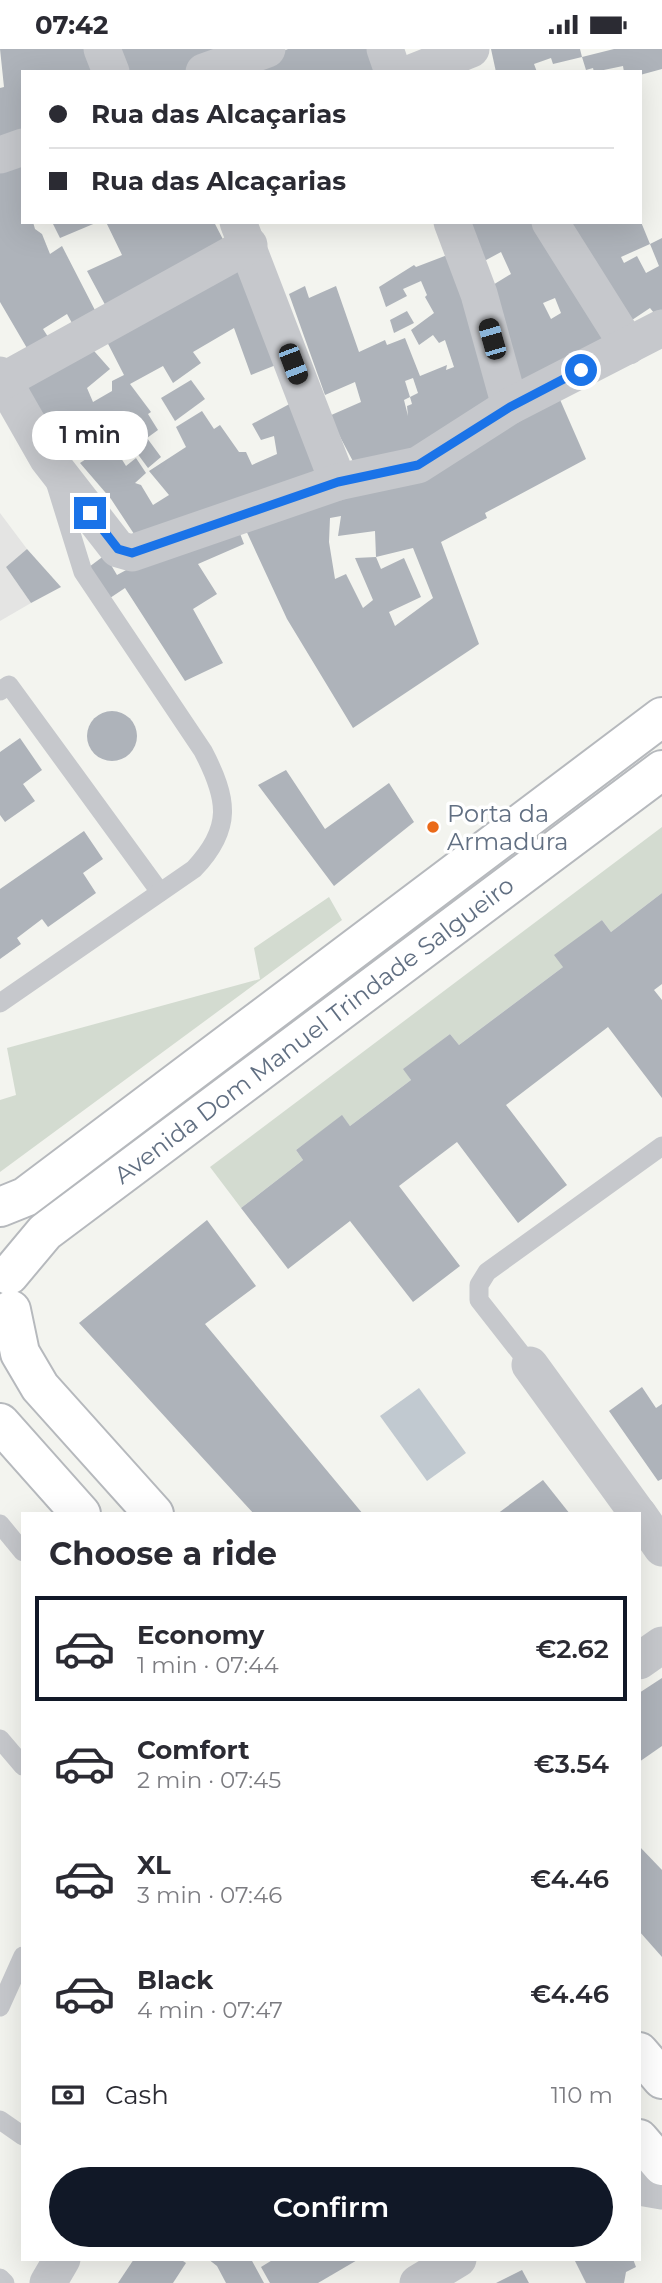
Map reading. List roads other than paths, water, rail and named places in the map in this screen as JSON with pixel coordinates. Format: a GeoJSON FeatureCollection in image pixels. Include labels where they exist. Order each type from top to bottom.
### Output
{"type":"FeatureCollection","features":[{"type":"Feature","properties":{"kind":"main road","name":"Avenida Dom Manuel Trindade Salgueiro"},"geometry":{"type":"LineString","coordinates":[[0,1207],[25,1197],[662,717]]}},
{"type":"Feature","properties":{"kind":"main road","name":"Avenida Dom Manuel Trindade Salgueiro"},"geometry":{"type":"LineString","coordinates":[[5,1294],[45,1232],[662,770]]}},
{"type":"Feature","properties":{"kind":"main road"},"geometry":{"type":"LineString","coordinates":[[5,1294],[20,1353],[40,1387],[152,1512]]}},
{"type":"Feature","properties":{"kind":"main road"},"geometry":{"type":"LineString","coordinates":[[0,1423],[79,1512]]}},
{"type":"Feature","properties":{"kind":"main road"},"geometry":{"type":"LineString","coordinates":[[641,2054],[662,2078]]}},
{"type":"Feature","properties":{"kind":"main road"},"geometry":{"type":"LineString","coordinates":[[641,2141],[662,2167]]}},
{"type":"Feature","properties":{"kind":"street"},"geometry":{"type":"LineString","coordinates":[[102,49],[110,70]]}},
{"type":"Feature","properties":{"kind":"street"},"geometry":{"type":"LineString","coordinates":[[209,70],[267,49]]}},
{"type":"Feature","properties":{"kind":"street"},"geometry":{"type":"LineString","coordinates":[[385,49],[392,70]]}},
{"type":"Feature","properties":{"kind":"street"},"geometry":{"type":"LineString","coordinates":[[419,70],[471,49]]}},
{"type":"Feature","properties":{"kind":"street"},"geometry":{"type":"LineString","coordinates":[[481,49],[489,70]]}},
{"type":"Feature","properties":{"kind":"street"},"geometry":{"type":"LineString","coordinates":[[0,155],[21,148]]}},
{"type":"Feature","properties":{"kind":"street"},"geometry":{"type":"LineString","coordinates":[[453,224],[479,294],[510,407]]}},
{"type":"Feature","properties":{"kind":"street"},"geometry":{"type":"LineString","coordinates":[[551,224],[628,346]]}},
{"type":"Feature","properties":{"kind":"street"},"geometry":{"type":"LineString","coordinates":[[338,482],[243,234],[2,378],[48,459],[118,549],[132,553],[338,482],[418,465],[510,407],[662,328]]}},
{"type":"Feature","properties":{"kind":"street"},"geometry":{"type":"LineString","coordinates":[[530,1365],[635,1512]]}},
{"type":"Feature","properties":{"kind":"street"},"geometry":{"type":"LineString","coordinates":[[641,1660],[662,1645]]}},
{"type":"Feature","properties":{"kind":"street"},"geometry":{"type":"LineString","coordinates":[[641,2187],[662,2191]]}},
{"type":"Feature","properties":{"kind":"street"},"geometry":{"type":"LineString","coordinates":[[48,2283],[61,2261]]}},
{"type":"Feature","properties":{"kind":"street"},"geometry":{"type":"LineString","coordinates":[[418,2283],[455,2261]]}},
{"type":"Feature","properties":{"kind":"lane"},"geometry":{"type":"LineString","coordinates":[[0,1003],[194,869],[218,839],[223,818],[219,781],[203,751],[83,572],[48,459]]}},
{"type":"Feature","properties":{"kind":"lane"},"geometry":{"type":"LineString","coordinates":[[0,691],[9,685],[160,892]]}},
{"type":"Feature","properties":{"kind":"lane"},"geometry":{"type":"LineString","coordinates":[[530,1365],[480,1300],[479,1285],[487,1272],[662,1146]]}},
{"type":"Feature","properties":{"kind":"lane"},"geometry":{"type":"LineString","coordinates":[[0,1524],[21,1550]]}},
{"type":"Feature","properties":{"kind":"lane"},"geometry":{"type":"LineString","coordinates":[[0,1739],[21,1764]]}},
{"type":"Feature","properties":{"kind":"lane"},"geometry":{"type":"LineString","coordinates":[[0,2007],[21,1960]]}},
{"type":"Feature","properties":{"kind":"lane"},"geometry":{"type":"LineString","coordinates":[[0,2120],[21,2135]]}},
{"type":"Feature","properties":{"kind":"lane"},"geometry":{"type":"LineString","coordinates":[[0,2278],[5,2283]]}},
{"type":"Feature","properties":{"kind":"place","name":"Porta da Armadura"},"geometry":{"type":"Point","coordinates":[433,827]}}]}
